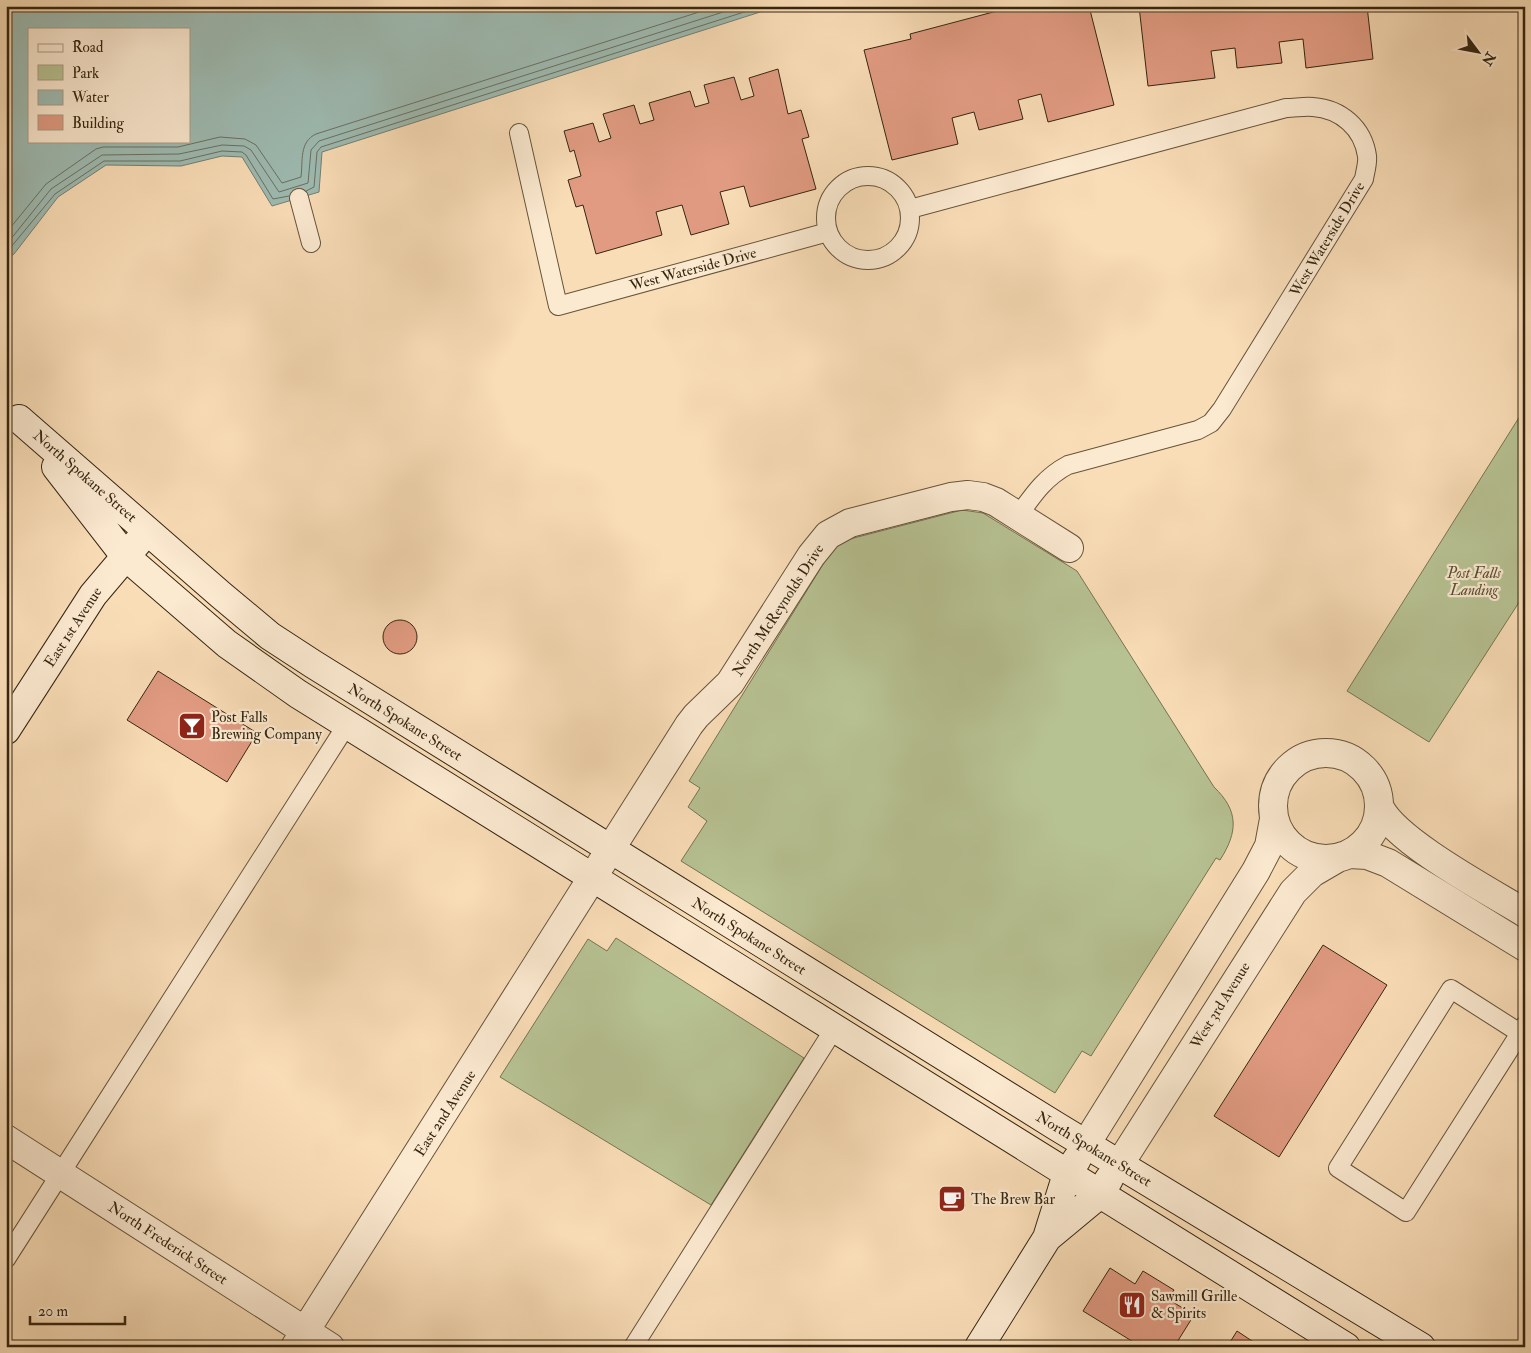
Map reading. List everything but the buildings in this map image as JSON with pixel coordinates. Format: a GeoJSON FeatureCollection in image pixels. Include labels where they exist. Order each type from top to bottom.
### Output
{"type":"FeatureCollection","features":[{"type":"Feature","properties":{"kind":"street","name":"North Spokane Street"},"geometry":{"type":"LineString","coordinates":[[12,412],[270,636],[362,696],[610,850],[1086,1144],[1421,1347]]}},
{"type":"Feature","properties":{"kind":"street","name":"North Spokane Street"},"geometry":{"type":"LineString","coordinates":[[12,412],[125,556],[227,644],[346,726],[1100,1194],[1329,1342]]}},
{"type":"Feature","properties":{"kind":"street","name":"North McReynolds Drive"},"geometry":{"type":"LineString","coordinates":[[592,878],[693,720],[730,683],[811,556],[828,535],[850,523],[951,497],[968,495],[990,500],[1069,548]]}},
{"type":"Feature","properties":{"kind":"street","name":"East 1st Avenue"},"geometry":{"type":"LineString","coordinates":[[6,730],[92,595],[148,531]]}},
{"type":"Feature","properties":{"kind":"street"},"geometry":{"type":"LineString","coordinates":[[979,1347],[1047,1238],[1068,1174],[1256,871],[1268,846],[1274,819],[1273,795],[1278,782],[1285,772],[1306,756],[1336,753],[1350,758],[1372,778],[1378,792],[1380,808],[1371,835],[1362,846],[1343,857]]}},
{"type":"Feature","properties":{"kind":"street"},"geometry":{"type":"LineString","coordinates":[[1380,808],[1390,823],[1408,839],[1525,913]]}},
{"type":"Feature","properties":{"kind":"street"},"geometry":{"type":"LineString","coordinates":[[1274,819],[1284,840],[1292,848],[1313,858],[1367,855],[1388,863],[1525,946]]}},
{"type":"Feature","properties":{"kind":"street","name":"West 3rd Avenue"},"geometry":{"type":"LineString","coordinates":[[1047,1238],[1100,1194],[1293,892],[1312,873],[1343,857]]}},
{"type":"Feature","properties":{"kind":"street","name":"East 2nd Avenue"},"geometry":{"type":"LineString","coordinates":[[300,1339],[592,878]]}},
{"type":"Feature","properties":{"kind":"street","name":"North Frederick Street"},"geometry":{"type":"LineString","coordinates":[[6,1139],[300,1339],[330,1347]]}},
{"type":"Feature","properties":{"kind":"lane","name":"West Waterside Drive"},"geometry":{"type":"LineString","coordinates":[[910,209],[1286,108],[1313,107],[1336,112],[1354,124],[1364,140],[1368,158],[1364,179],[1222,409],[1211,423],[1198,430],[1068,465],[1054,471],[1041,484],[1018,516]]}},
{"type":"Feature","properties":{"kind":"lane","name":"West Waterside Drive"},"geometry":{"type":"LineString","coordinates":[[519,132],[558,306],[828,232]]}},
{"type":"Feature","properties":{"kind":"lane"},"geometry":{"type":"LineString","coordinates":[[871,175],[885,178],[905,196],[910,209],[911,222],[901,246],[880,259],[867,261],[854,258],[843,252],[834,243],[828,232],[825,218],[828,204],[834,192],[844,182],[857,176],[871,175]]}},
{"type":"Feature","properties":{"kind":"lane"},"geometry":{"type":"LineString","coordinates":[[299,198],[311,243]]}},
{"type":"Feature","properties":{"kind":"lane"},"geometry":{"type":"LineString","coordinates":[[6,1259],[346,726]]}},
{"type":"Feature","properties":{"kind":"lane"},"geometry":{"type":"LineString","coordinates":[[1451,989],[1522,1029],[1406,1212],[1338,1168],[1451,989]]}},
{"type":"Feature","properties":{"kind":"lane"},"geometry":{"type":"LineString","coordinates":[[633,1347],[834,1029]]}},
{"type":"Feature","properties":{"kind":"green space","name":"Post Falls Landing"},"geometry":{"type":"Polygon","coordinates":[[[1525,408],[1525,593],[1429,742],[1347,691],[1525,408]]]}},
{"type":"Feature","properties":{"kind":"green space"},"geometry":{"type":"Polygon","coordinates":[[[962,510],[983,513],[1077,571],[1232,813],[1233,831],[1220,860],[1216,858],[1091,1056],[1082,1051],[1055,1093],[681,861],[707,821],[688,807],[700,788],[689,781],[827,558],[836,547],[846,540],[962,510]]]}},
{"type":"Feature","properties":{"kind":"green space"},"geometry":{"type":"Polygon","coordinates":[[[616,938],[804,1058],[711,1205],[500,1077],[588,939],[607,951],[616,938]]]}},
{"type":"Feature","properties":{"kind":"water"},"geometry":{"type":"Polygon","coordinates":[[[6,6],[779,6],[322,152],[319,192],[272,206],[242,157],[222,156],[181,166],[106,165],[58,197],[14,254],[6,259],[6,6]]]}},
{"type":"Feature","properties":{"kind":"place","name":"Post Falls Brewing Company"},"geometry":{"type":"Point","coordinates":[192,726]}},
{"type":"Feature","properties":{"kind":"place","name":"The Brew Bar"},"geometry":{"type":"Point","coordinates":[952,1199]}},
{"type":"Feature","properties":{"kind":"place","name":"Sawmill Grille & Spirits"},"geometry":{"type":"Point","coordinates":[1132,1305]}}]}
